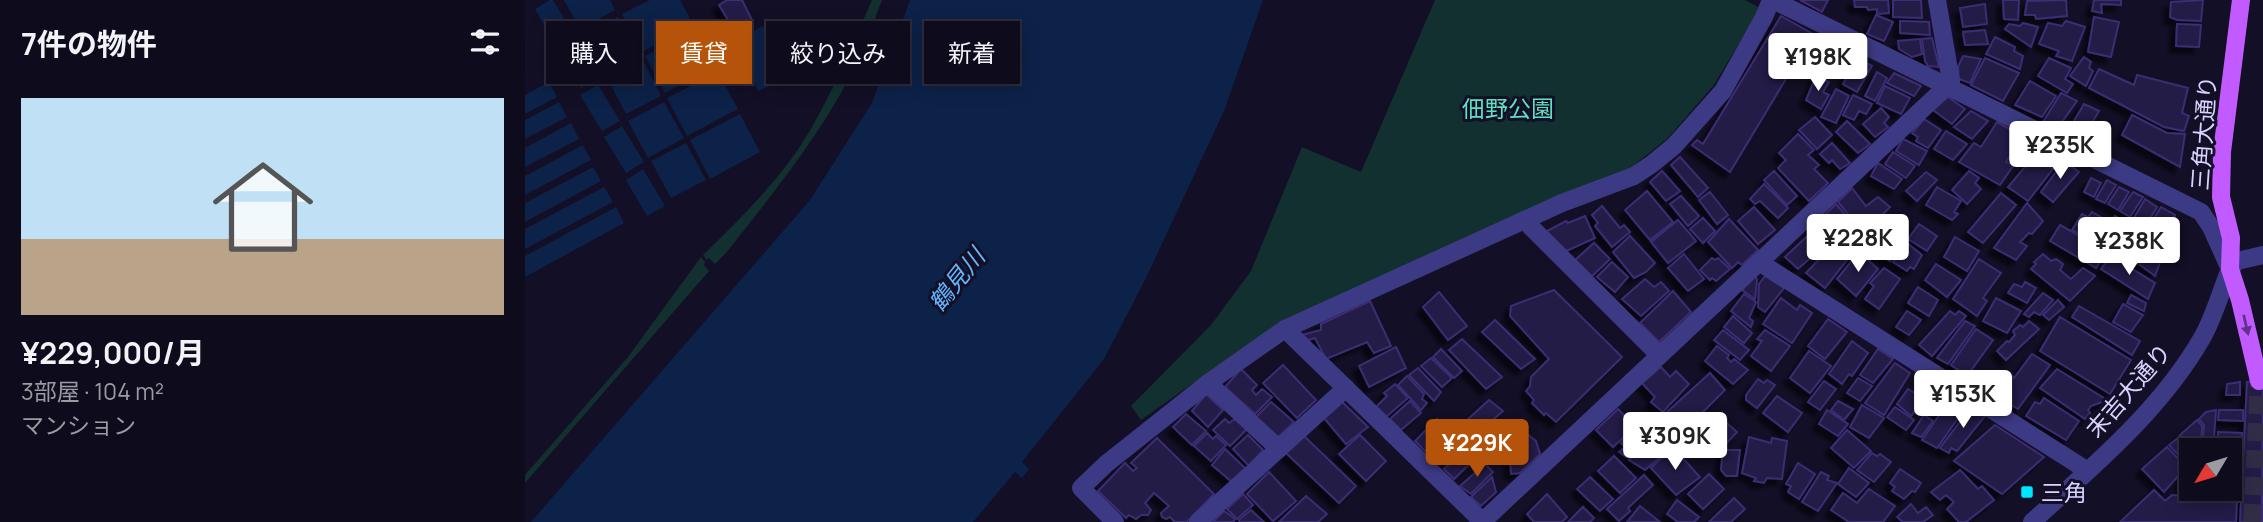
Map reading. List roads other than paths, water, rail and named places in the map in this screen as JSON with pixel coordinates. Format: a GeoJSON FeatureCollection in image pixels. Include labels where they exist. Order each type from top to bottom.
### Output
{"type":"FeatureCollection","features":[{"type":"Feature","properties":{"kind":"main road","name":"三角大通り"},"geometry":{"type":"LineString","coordinates":[[2241,0],[2223,152],[2221,197],[2231,238],[2230,269],[2259,381]]}},
{"type":"Feature","properties":{"kind":"street"},"geometry":{"type":"LineString","coordinates":[[1115,522],[1081,488],[1106,464],[1208,383],[1285,329],[1524,220],[1634,176],[1674,146],[1723,91],[1772,0],[2201,212],[2211,227],[2230,269]]}},
{"type":"Feature","properties":{"kind":"street"},"geometry":{"type":"LineString","coordinates":[[1285,329],[1482,522],[1947,86],[1951,81],[1937,0]]}},
{"type":"Feature","properties":{"kind":"street"},"geometry":{"type":"LineString","coordinates":[[1524,220],[1659,355]]}},
{"type":"Feature","properties":{"kind":"street"},"geometry":{"type":"LineString","coordinates":[[2230,269],[2237,261],[2263,255]]}},
{"type":"Feature","properties":{"kind":"street"},"geometry":{"type":"LineString","coordinates":[[1759,262],[2088,471]]}},
{"type":"Feature","properties":{"kind":"street"},"geometry":{"type":"LineString","coordinates":[[2230,269],[2263,269]]}},
{"type":"Feature","properties":{"kind":"street","name":"末吉大通り"},"geometry":{"type":"LineString","coordinates":[[2032,522],[2088,471],[2169,388],[2204,335],[2230,269]]}},
{"type":"Feature","properties":{"kind":"street"},"geometry":{"type":"LineString","coordinates":[[1208,383],[1279,449]]}},
{"type":"Feature","properties":{"kind":"street"},"geometry":{"type":"LineString","coordinates":[[1198,522],[1346,388]]}},
{"type":"Feature","properties":{"kind":"water"},"geometry":{"type":"Polygon","coordinates":[[[553,0],[566,21],[546,21],[546,28],[535,9],[553,0]]]}},
{"type":"Feature","properties":{"kind":"water"},"geometry":{"type":"Polygon","coordinates":[[[564,0],[610,0],[615,10],[595,21],[576,21],[564,0]]]}},
{"type":"Feature","properties":{"kind":"water"},"geometry":{"type":"Polygon","coordinates":[[[650,0],[680,0],[691,21],[656,21],[656,44],[642,52],[642,21],[626,21],[622,14],[650,0]]]}},
{"type":"Feature","properties":{"kind":"water","name":"鶴見川"},"geometry":{"type":"Polygon","coordinates":[[[910,0],[1263,0],[1224,111],[1146,278],[1104,359],[1022,462],[1029,469],[1022,478],[1015,472],[973,522],[531,522],[810,200],[872,103],[879,84],[910,84],[910,21],[902,21],[910,0]]]}},
{"type":"Feature","properties":{"kind":"water"},"geometry":{"type":"Polygon","coordinates":[[[766,25],[766,84],[773,84],[758,91],[752,78],[752,31],[766,25]]]}},
{"type":"Feature","properties":{"kind":"water"},"geometry":{"type":"Polygon","coordinates":[[[656,50],[656,76],[645,56],[656,50]]]}},
{"type":"Feature","properties":{"kind":"water"},"geometry":{"type":"Polygon","coordinates":[[[642,58],[661,96],[626,114],[610,84],[642,84],[642,58]]]}},
{"type":"Feature","properties":{"kind":"water"},"geometry":{"type":"Polygon","coordinates":[[[546,84],[550,84],[557,97],[525,114],[525,95],[546,84]]]}},
{"type":"Feature","properties":{"kind":"water"},"geometry":{"type":"Polygon","coordinates":[[[660,84],[682,84],[665,93],[660,84]]]}},
{"type":"Feature","properties":{"kind":"water"},"geometry":{"type":"Polygon","coordinates":[[[694,84],[724,84],[738,109],[687,136],[667,98],[694,84]]]}},
{"type":"Feature","properties":{"kind":"water"},"geometry":{"type":"Polygon","coordinates":[[[598,85],[620,121],[602,131],[580,95],[598,85]]]}},
{"type":"Feature","properties":{"kind":"water"},"geometry":{"type":"Polygon","coordinates":[[[559,102],[567,117],[525,139],[525,120],[559,102]]]}},
{"type":"Feature","properties":{"kind":"water"},"geometry":{"type":"Polygon","coordinates":[[[664,102],[684,138],[648,158],[628,121],[664,102]]]}},
{"type":"Feature","properties":{"kind":"water"},"geometry":{"type":"Polygon","coordinates":[[[740,114],[760,152],[710,179],[690,140],[740,114]]]}},
{"type":"Feature","properties":{"kind":"water"},"geometry":{"type":"Polygon","coordinates":[[[571,123],[579,139],[525,167],[525,148],[571,123]]]}},
{"type":"Feature","properties":{"kind":"water"},"geometry":{"type":"Polygon","coordinates":[[[622,126],[644,162],[626,173],[604,137],[622,126]]]}},
{"type":"Feature","properties":{"kind":"water"},"geometry":{"type":"Polygon","coordinates":[[[686,143],[706,180],[671,198],[651,161],[686,143]]]}},
{"type":"Feature","properties":{"kind":"water"},"geometry":{"type":"Polygon","coordinates":[[[583,145],[591,160],[525,195],[525,176],[583,145]]]}},
{"type":"Feature","properties":{"kind":"water"},"geometry":{"type":"Polygon","coordinates":[[[593,167],[601,181],[525,222],[525,203],[593,167]]]}},
{"type":"Feature","properties":{"kind":"water"},"geometry":{"type":"Polygon","coordinates":[[[643,169],[665,206],[647,216],[626,180],[643,169]]]}},
{"type":"Feature","properties":{"kind":"water"},"geometry":{"type":"Polygon","coordinates":[[[604,187],[613,202],[525,249],[525,229],[604,187]]]}},
{"type":"Feature","properties":{"kind":"water"},"geometry":{"type":"Polygon","coordinates":[[[616,207],[624,223],[525,277],[525,256],[616,207]]]}},
{"type":"Feature","properties":{"kind":"tunnel"},"geometry":{"type":"LineString","coordinates":[[2252,522],[2259,381]]}},
{"type":"Feature","properties":{"kind":"place","name":"三角"},"geometry":{"type":"Point","coordinates":[2027,492]}},
{"type":"Feature","properties":{"kind":"park label","name":"佃野公園"},"geometry":{"type":"Point","coordinates":[1508,108]}}]}
